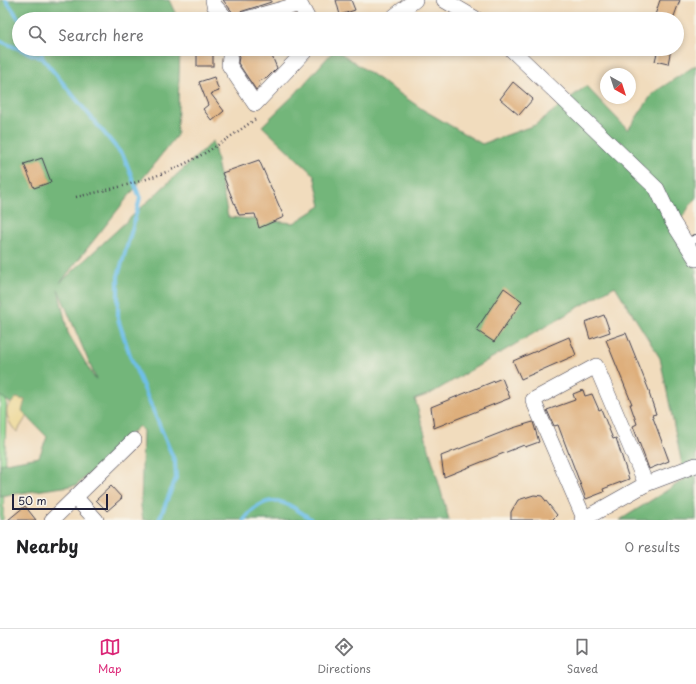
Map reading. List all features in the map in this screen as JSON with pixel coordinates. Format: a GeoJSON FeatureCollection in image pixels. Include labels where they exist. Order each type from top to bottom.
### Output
{"type":"FeatureCollection","features":[{"type":"Feature","properties":{"kind":"street"},"geometry":{"type":"LineString","coordinates":[[213,0],[214,5],[220,12]]}},
{"type":"Feature","properties":{"kind":"street"},"geometry":{"type":"LineString","coordinates":[[400,12],[416,0]]}},
{"type":"Feature","properties":{"kind":"street"},"geometry":{"type":"LineString","coordinates":[[444,0],[464,12]]}},
{"type":"Feature","properties":{"kind":"street"},"geometry":{"type":"LineString","coordinates":[[271,12],[300,4],[304,12]]}},
{"type":"Feature","properties":{"kind":"street"},"geometry":{"type":"LineString","coordinates":[[230,56],[229,65],[255,104],[300,56]]}},
{"type":"Feature","properties":{"kind":"street"},"geometry":{"type":"LineString","coordinates":[[518,56],[657,189],[672,221],[691,241],[696,259]]}},
{"type":"Feature","properties":{"kind":"street"},"geometry":{"type":"LineString","coordinates":[[646,484],[596,366],[533,400],[583,519],[646,484],[696,465]]}},
{"type":"Feature","properties":{"kind":"street"},"geometry":{"type":"LineString","coordinates":[[52,520],[134,440]]}},
{"type":"Feature","properties":{"kind":"street"},"geometry":{"type":"LineString","coordinates":[[76,498],[96,520]]}},
{"type":"Feature","properties":{"kind":"path"},"geometry":{"type":"LineString","coordinates":[[76,198],[136,183],[182,165],[220,144],[262,114]]}},
{"type":"Feature","properties":{"kind":"green space"},"geometry":{"type":"Polygon","coordinates":[[[0,0],[169,0],[175,12],[12,12],[12,56],[180,56],[177,135],[60,283],[213,141],[228,217],[294,223],[321,206],[314,175],[262,126],[296,93],[329,56],[345,56],[422,109],[482,144],[535,125],[586,86],[600,101],[600,104],[603,104],[628,130],[653,93],[696,65],[696,197],[679,222],[696,246],[696,520],[620,520],[685,479],[660,358],[615,286],[430,394],[415,399],[449,520],[143,520],[141,506],[143,431],[139,426],[77,485],[0,496],[0,464],[39,457],[47,437],[22,411],[0,396],[0,0]],[[58,289],[68,333],[95,379],[96,379],[58,289]]]}},
{"type":"Feature","properties":{"kind":"green space"},"geometry":{"type":"Polygon","coordinates":[[[0,172],[9,305],[3,520],[0,520],[0,172]]]}},
{"type":"Feature","properties":{"kind":"sand"},"geometry":{"type":"Polygon","coordinates":[[[16,398],[25,400],[22,411],[27,416],[17,432],[12,427],[7,415],[7,408],[16,398]]]}},
{"type":"Feature","properties":{"kind":"building"},"geometry":{"type":"Polygon","coordinates":[[[223,0],[271,0],[271,2],[240,12],[232,12],[223,0]]]}},
{"type":"Feature","properties":{"kind":"building"},"geometry":{"type":"Polygon","coordinates":[[[336,0],[351,0],[355,10],[349,12],[339,12],[336,0]]]}},
{"type":"Feature","properties":{"kind":"building"},"geometry":{"type":"Polygon","coordinates":[[[660,0],[680,0],[676,12],[656,12],[660,0]]]}},
{"type":"Feature","properties":{"kind":"building"},"geometry":{"type":"Polygon","coordinates":[[[197,56],[213,56],[213,66],[197,66],[197,56]]]}},
{"type":"Feature","properties":{"kind":"building"},"geometry":{"type":"Polygon","coordinates":[[[239,56],[272,56],[277,68],[267,78],[259,81],[260,85],[256,90],[238,63],[239,56]]]}},
{"type":"Feature","properties":{"kind":"building"},"geometry":{"type":"Polygon","coordinates":[[[656,56],[670,56],[668,64],[655,61],[656,56]]]}},
{"type":"Feature","properties":{"kind":"building"},"geometry":{"type":"Polygon","coordinates":[[[214,77],[219,91],[211,94],[224,111],[212,121],[203,109],[208,105],[199,82],[214,77]]]}},
{"type":"Feature","properties":{"kind":"building"},"geometry":{"type":"Polygon","coordinates":[[[513,82],[533,99],[519,115],[500,99],[513,82]]]}},
{"type":"Feature","properties":{"kind":"building"},"geometry":{"type":"Polygon","coordinates":[[[42,158],[51,182],[34,188],[24,164],[42,158]]]}},
{"type":"Feature","properties":{"kind":"building"},"geometry":{"type":"Polygon","coordinates":[[[259,160],[284,217],[259,228],[255,214],[239,215],[222,173],[259,160]]]}},
{"type":"Feature","properties":{"kind":"building"},"geometry":{"type":"Polygon","coordinates":[[[504,288],[522,301],[494,342],[476,330],[504,288]]]}},
{"type":"Feature","properties":{"kind":"building"},"geometry":{"type":"Polygon","coordinates":[[[604,315],[610,332],[590,339],[585,322],[604,315]]]}},
{"type":"Feature","properties":{"kind":"building"},"geometry":{"type":"Polygon","coordinates":[[[626,333],[650,393],[656,414],[652,415],[669,461],[649,469],[633,426],[637,424],[630,404],[632,404],[606,340],[626,333]]]}},
{"type":"Feature","properties":{"kind":"building"},"geometry":{"type":"Polygon","coordinates":[[[569,337],[576,355],[521,379],[513,361],[569,337]]]}},
{"type":"Feature","properties":{"kind":"building"},"geometry":{"type":"Polygon","coordinates":[[[502,378],[510,398],[434,428],[431,407],[502,378]]]}},
{"type":"Feature","properties":{"kind":"building"},"geometry":{"type":"Polygon","coordinates":[[[583,390],[585,396],[592,394],[599,410],[601,409],[613,439],[616,438],[629,479],[603,489],[604,492],[586,499],[558,425],[554,426],[547,410],[575,400],[573,394],[583,390]]]}},
{"type":"Feature","properties":{"kind":"building"},"geometry":{"type":"Polygon","coordinates":[[[533,422],[539,442],[525,447],[524,445],[444,477],[441,456],[513,428],[533,422]]]}},
{"type":"Feature","properties":{"kind":"building"},"geometry":{"type":"Polygon","coordinates":[[[111,486],[122,498],[107,511],[96,500],[111,486]]]}},
{"type":"Feature","properties":{"kind":"building"},"geometry":{"type":"Polygon","coordinates":[[[534,495],[542,496],[557,515],[552,520],[511,520],[511,512],[518,500],[534,495]]]}},
{"type":"Feature","properties":{"kind":"building"},"geometry":{"type":"Polygon","coordinates":[[[25,506],[36,520],[8,520],[25,506]]]}},
{"type":"Feature","properties":{"kind":"waterway"},"geometry":{"type":"LineString","coordinates":[[6,0],[14,12]]}},
{"type":"Feature","properties":{"kind":"waterway"},"geometry":{"type":"LineString","coordinates":[[0,41],[12,46]]}},
{"type":"Feature","properties":{"kind":"waterway"},"geometry":{"type":"LineString","coordinates":[[36,56],[43,59]]}},
{"type":"Feature","properties":{"kind":"waterway"},"geometry":{"type":"LineString","coordinates":[[42,56],[124,157],[140,198],[118,276],[118,319],[131,358],[175,462],[176,478],[159,520]]}},
{"type":"Feature","properties":{"kind":"waterway"},"geometry":{"type":"LineString","coordinates":[[244,520],[253,510],[261,504],[269,501],[285,503],[312,520]]}}]}
